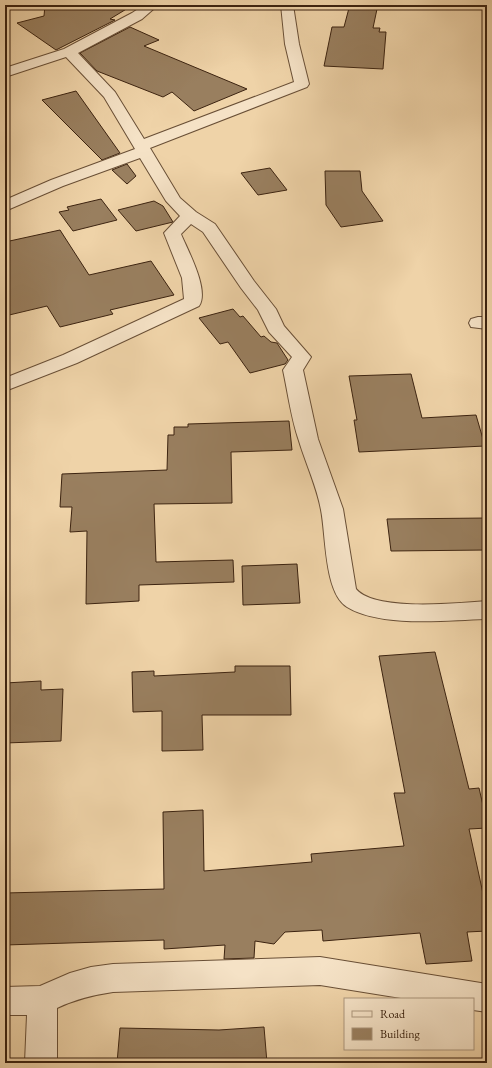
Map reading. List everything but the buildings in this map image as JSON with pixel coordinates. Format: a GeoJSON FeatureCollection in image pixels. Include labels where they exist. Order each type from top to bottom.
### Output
{"type":"FeatureCollection","features":[{"type":"Feature","properties":{"kind":"street"},"geometry":{"type":"LineString","coordinates":[[5,73],[69,52],[137,16],[152,5]]}},
{"type":"Feature","properties":{"kind":"street"},"geometry":{"type":"LineString","coordinates":[[5,206],[142,148],[302,84],[292,44],[287,5]]}},
{"type":"Feature","properties":{"kind":"street"},"geometry":{"type":"LineString","coordinates":[[69,52],[110,95],[174,201],[190,216],[209,228],[226,249],[247,284],[267,309],[276,328],[302,357],[292,370],[308,439],[332,509],[343,585],[347,595],[355,601],[372,607],[414,612],[487,610]]}},
{"type":"Feature","properties":{"kind":"street"},"geometry":{"type":"LineString","coordinates":[[5,385],[70,359],[192,302],[191,278],[172,233],[190,216]]}},
{"type":"Feature","properties":{"kind":"street"},"geometry":{"type":"LineString","coordinates":[[5,1001],[42,1000],[70,987],[91,981],[113,978],[320,971],[487,998]]}},
{"type":"Feature","properties":{"kind":"street"},"geometry":{"type":"LineString","coordinates":[[41,1063],[42,1000]]}}]}
